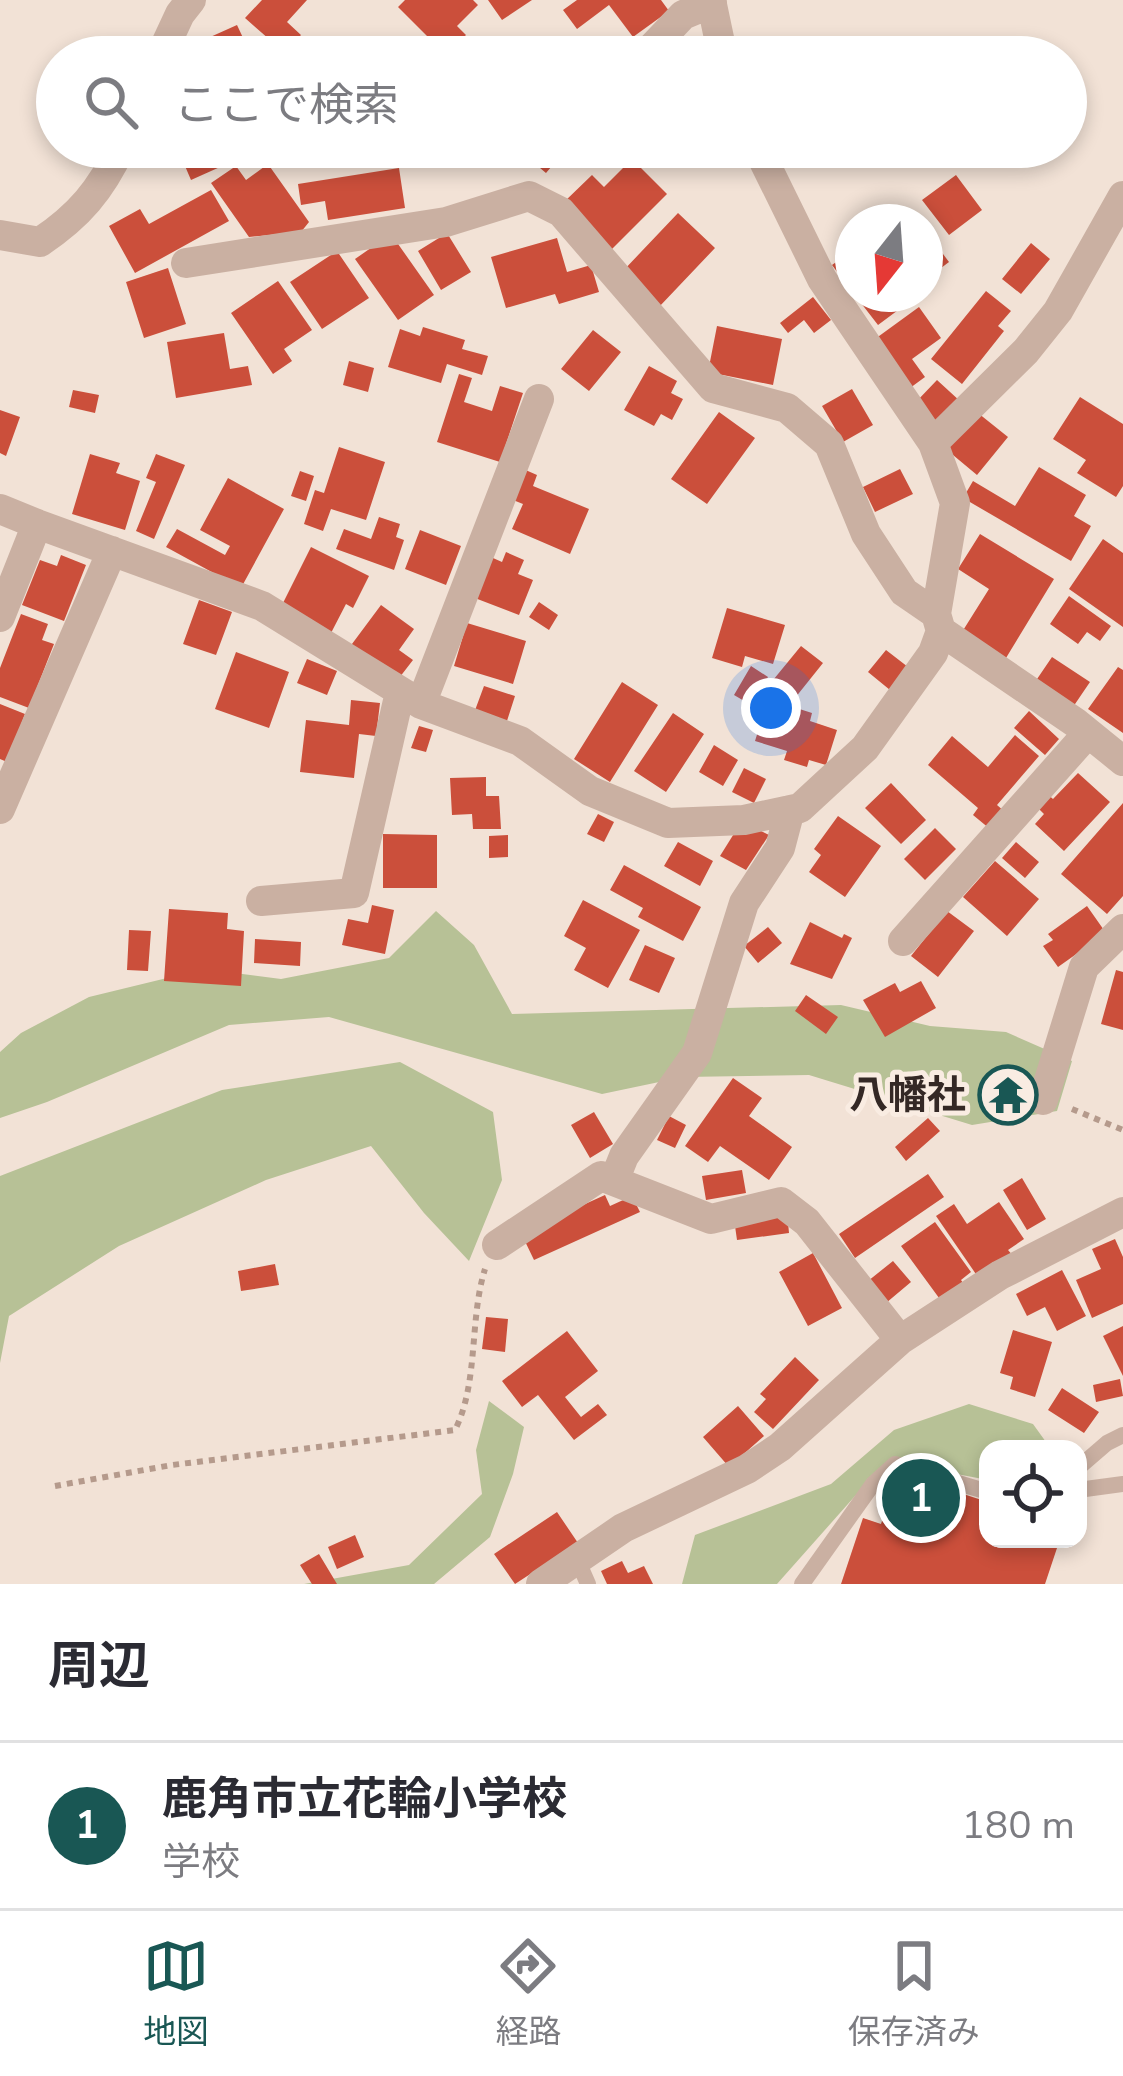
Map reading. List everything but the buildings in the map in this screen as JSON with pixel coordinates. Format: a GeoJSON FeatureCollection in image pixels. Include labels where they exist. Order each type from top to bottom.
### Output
{"type":"FeatureCollection","features":[{"type":"Feature","properties":{"kind":"street"},"geometry":{"type":"LineString","coordinates":[[170,36],[191,0]]}},
{"type":"Feature","properties":{"kind":"street"},"geometry":{"type":"LineString","coordinates":[[663,36],[683,15],[711,2],[718,36]]}},
{"type":"Feature","properties":{"kind":"street"},"geometry":{"type":"LineString","coordinates":[[0,235],[40,242],[76,218],[111,168]]}},
{"type":"Feature","properties":{"kind":"street"},"geometry":{"type":"LineString","coordinates":[[0,509],[262,606],[410,698],[520,741],[590,791],[668,823],[744,820],[800,808],[866,748],[933,653],[955,503],[933,443],[822,279],[767,168]]}},
{"type":"Feature","properties":{"kind":"street"},"geometry":{"type":"LineString","coordinates":[[186,263],[446,222],[529,196],[561,212],[713,388],[787,408],[829,444],[866,534],[904,592],[1123,761]]}},
{"type":"Feature","properties":{"kind":"street"},"geometry":{"type":"LineString","coordinates":[[933,443],[1026,351],[1058,311],[1123,196]]}},
{"type":"Feature","properties":{"kind":"street"},"geometry":{"type":"LineString","coordinates":[[261,901],[354,893],[410,698],[539,399]]}},
{"type":"Feature","properties":{"kind":"street"},"geometry":{"type":"LineString","coordinates":[[0,617],[37,524]]}},
{"type":"Feature","properties":{"kind":"street"},"geometry":{"type":"LineString","coordinates":[[0,809],[112,551]]}},
{"type":"Feature","properties":{"kind":"street"},"geometry":{"type":"LineString","coordinates":[[903,941],[1088,733]]}},
{"type":"Feature","properties":{"kind":"street"},"geometry":{"type":"LineString","coordinates":[[614,1181],[624,1156],[698,1053],[744,903],[780,848],[790,810]]}},
{"type":"Feature","properties":{"kind":"street"},"geometry":{"type":"LineString","coordinates":[[1043,1100],[1084,967],[1123,929]]}},
{"type":"Feature","properties":{"kind":"street"},"geometry":{"type":"LineString","coordinates":[[497,1244],[601,1176],[711,1219],[781,1202],[807,1222],[900,1340]]}},
{"type":"Feature","properties":{"kind":"street"},"geometry":{"type":"LineString","coordinates":[[542,1584],[582,1572],[623,1528],[780,1447],[900,1340],[1000,1275],[1123,1212]]}},
{"type":"Feature","properties":{"kind":"lane"},"geometry":{"type":"LineString","coordinates":[[1087,1460],[1123,1435]]}},
{"type":"Feature","properties":{"kind":"lane"},"geometry":{"type":"LineString","coordinates":[[802,1584],[873,1484],[895,1464],[979,1489]]}},
{"type":"Feature","properties":{"kind":"lane"},"geometry":{"type":"LineString","coordinates":[[1087,1489],[1123,1484]]}},
{"type":"Feature","properties":{"kind":"path"},"geometry":{"type":"LineString","coordinates":[[1043,1100],[1123,1130]]}},
{"type":"Feature","properties":{"kind":"path"},"geometry":{"type":"LineString","coordinates":[[55,1486],[172,1465],[455,1430],[464,1412],[476,1297],[497,1244]]}},
{"type":"Feature","properties":{"kind":"green space"},"geometry":{"type":"Polygon","coordinates":[[[436,911],[474,945],[512,1014],[841,1005],[930,1026],[1006,1032],[1072,1061],[1057,1111],[972,1125],[809,1075],[683,1077],[602,1094],[329,1017],[229,1025],[0,1118],[0,1052],[21,1033],[89,997],[204,969],[281,979],[389,958],[436,911]]]}},
{"type":"Feature","properties":{"kind":"green space"},"geometry":{"type":"Polygon","coordinates":[[[400,1062],[493,1112],[502,1180],[469,1261],[371,1146],[266,1180],[119,1246],[9,1316],[0,1363],[0,1176],[222,1090],[400,1062]]]}},
{"type":"Feature","properties":{"kind":"green space"},"geometry":{"type":"Polygon","coordinates":[[[489,1401],[524,1427],[490,1537],[434,1584],[304,1584],[409,1565],[482,1494],[476,1450],[489,1401]]]}},
{"type":"Feature","properties":{"kind":"green space"},"geometry":{"type":"Polygon","coordinates":[[[969,1404],[1033,1424],[1045,1440],[979,1440],[979,1478],[915,1466],[871,1478],[777,1584],[682,1584],[695,1535],[831,1484],[894,1430],[969,1404]]]}},
{"type":"Feature","properties":{"kind":"place","name":"八幡社"},"geometry":{"type":"Point","coordinates":[1008,1095]}},
{"type":"Feature","properties":{"kind":"place","name":"鹿角市立花輪小学校"},"geometry":{"type":"Point","coordinates":[921,1498]}}]}
